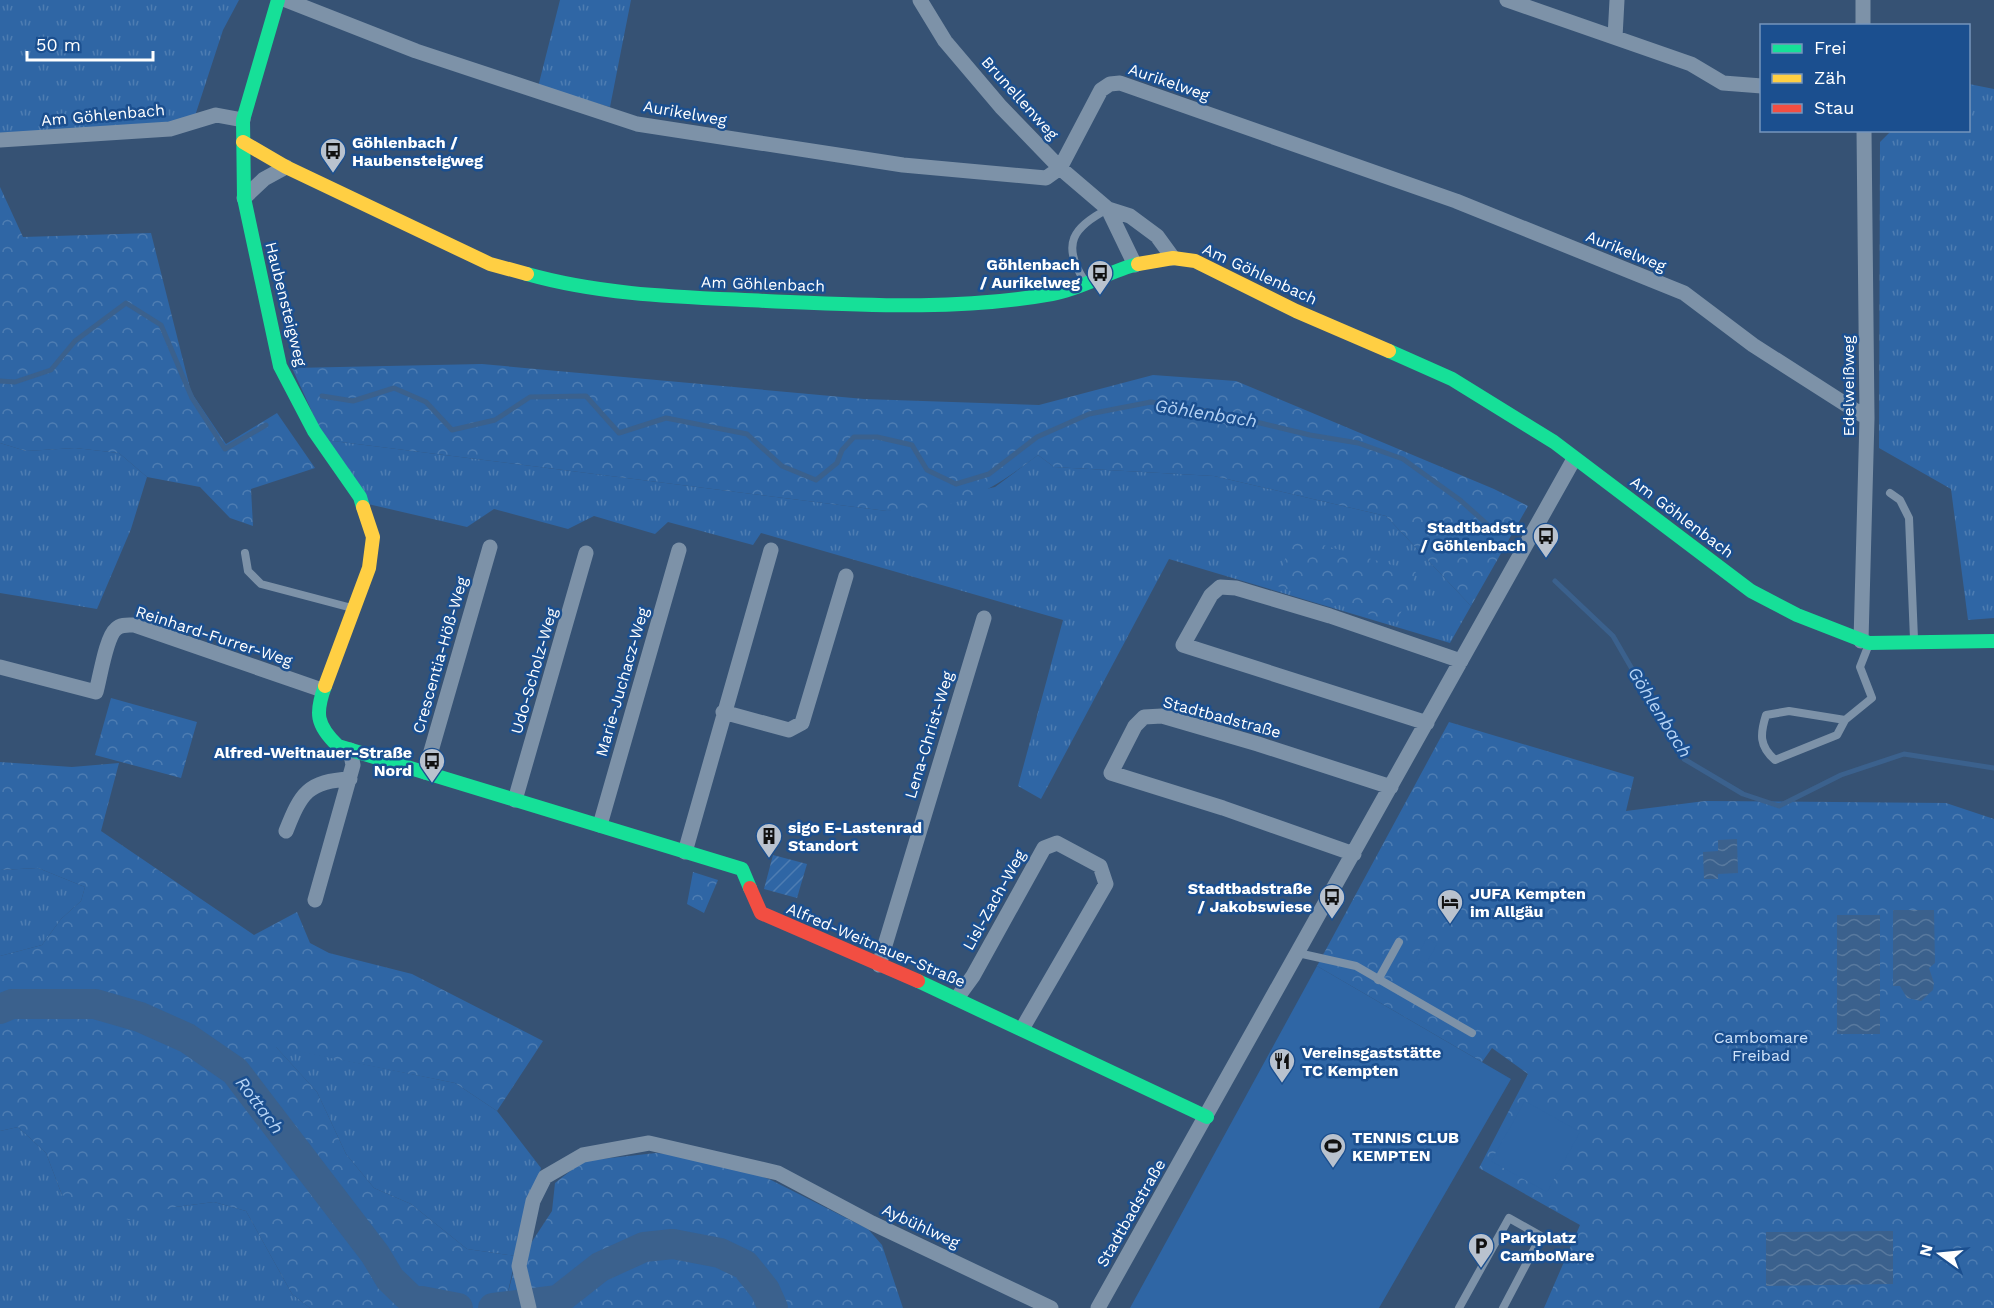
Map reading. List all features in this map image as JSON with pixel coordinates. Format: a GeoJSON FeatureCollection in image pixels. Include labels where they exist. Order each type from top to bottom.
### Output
{"type":"FeatureCollection","features":[{"type":"Feature","properties":{"kind":"street","name":"Haubensteigweg"},"geometry":{"type":"LineString","coordinates":[[278,0],[243,120],[244,198],[280,366],[314,431],[360,497],[373,537],[369,568],[318,706],[318,720],[325,734],[344,748]]}},
{"type":"Feature","properties":{"kind":"street","name":"Aurikelweg"},"geometry":{"type":"LineString","coordinates":[[286,0],[416,51],[637,124],[903,165],[1046,178],[1060,168],[1101,90],[1110,84],[1120,82],[1456,201],[1684,293],[1753,345],[1867,418]]}},
{"type":"Feature","properties":{"kind":"street","name":"Brunellenweg"},"geometry":{"type":"LineString","coordinates":[[920,0],[945,41],[1000,107],[1060,168],[1108,209],[1130,216],[1157,236],[1173,258]]}},
{"type":"Feature","properties":{"kind":"street"},"geometry":{"type":"LineString","coordinates":[[1507,0],[1696,67],[1723,83],[1760,86]]}},
{"type":"Feature","properties":{"kind":"street"},"geometry":{"type":"LineString","coordinates":[[1615,37],[1617,0]]}},
{"type":"Feature","properties":{"kind":"street"},"geometry":{"type":"LineString","coordinates":[[1863,0],[1863,24]]}},
{"type":"Feature","properties":{"kind":"street","name":"Am Göhlenbach"},"geometry":{"type":"LineString","coordinates":[[0,140],[170,129],[216,115],[243,120]]}},
{"type":"Feature","properties":{"kind":"street","name":"Edelweißweg"},"geometry":{"type":"LineString","coordinates":[[1864,132],[1867,418],[1865,642]]}},
{"type":"Feature","properties":{"kind":"street","name":"Am Göhlenbach"},"geometry":{"type":"LineString","coordinates":[[243,142],[286,167],[490,264],[566,285],[634,296],[874,306],[970,305],[1036,298],[1087,284],[1135,265],[1173,258],[1206,265],[1296,311],[1452,379],[1554,442],[1751,591],[1797,615],[1865,642],[1915,644],[1994,641]]}},
{"type":"Feature","properties":{"kind":"street"},"geometry":{"type":"LineString","coordinates":[[244,198],[264,179],[286,167]]}},
{"type":"Feature","properties":{"kind":"street","name":"Brunellenweg"},"geometry":{"type":"LineString","coordinates":[[1108,209],[1135,265]]}},
{"type":"Feature","properties":{"kind":"street","name":"Stadtbadstraße"},"geometry":{"type":"LineString","coordinates":[[1098,1308],[1574,459]]}},
{"type":"Feature","properties":{"kind":"street","name":"Crescentia-Höß-Weg"},"geometry":{"type":"LineString","coordinates":[[425,772],[490,548]]}},
{"type":"Feature","properties":{"kind":"street","name":"Marie-Juchacz-Weg"},"geometry":{"type":"LineString","coordinates":[[600,825],[679,550]]}},
{"type":"Feature","properties":{"kind":"street"},"geometry":{"type":"LineString","coordinates":[[685,852],[771,550]]}},
{"type":"Feature","properties":{"kind":"street","name":"Udo-Scholz-Weg"},"geometry":{"type":"LineString","coordinates":[[515,800],[586,553]]}},
{"type":"Feature","properties":{"kind":"street"},"geometry":{"type":"LineString","coordinates":[[723,712],[789,730],[802,723],[846,576]]}},
{"type":"Feature","properties":{"kind":"street"},"geometry":{"type":"LineString","coordinates":[[1426,723],[1183,645],[1211,595],[1220,587],[1236,588],[1330,616],[1461,661]]}},
{"type":"Feature","properties":{"kind":"street","name":"Lena-Christ-Weg"},"geometry":{"type":"LineString","coordinates":[[879,965],[984,618]]}},
{"type":"Feature","properties":{"kind":"street","name":"Reinhard-Furrer-Weg"},"geometry":{"type":"LineString","coordinates":[[0,667],[96,692],[110,638],[116,629],[125,625],[134,625],[322,690]]}},
{"type":"Feature","properties":{"kind":"street","name":"Stadtbadstraße"},"geometry":{"type":"LineString","coordinates":[[1354,854],[1223,808],[1111,773],[1144,717],[1162,716],[1391,787]]}},
{"type":"Feature","properties":{"kind":"street"},"geometry":{"type":"LineString","coordinates":[[315,900],[353,765],[344,748]]}},
{"type":"Feature","properties":{"kind":"street","name":"Alfred-Weitnauer-Straße"},"geometry":{"type":"LineString","coordinates":[[344,748],[742,869],[761,913],[957,998],[1206,1118]]}},
{"type":"Feature","properties":{"kind":"street"},"geometry":{"type":"LineString","coordinates":[[286,831],[305,794],[323,780],[350,778]]}},
{"type":"Feature","properties":{"kind":"street","name":"Lisl-Zach-Weg"},"geometry":{"type":"LineString","coordinates":[[957,998],[973,976],[1044,848],[1057,843],[1100,866],[1106,884],[1022,1029]]}},
{"type":"Feature","properties":{"kind":"street","name":"Aybühlweg"},"geometry":{"type":"LineString","coordinates":[[529,1308],[519,1266],[533,1201],[545,1177],[583,1155],[649,1143],[778,1173],[872,1223],[1051,1308]]}},
{"type":"Feature","properties":{"kind":"lane"},"geometry":{"type":"LineString","coordinates":[[1087,284],[1073,258],[1074,236],[1080,225],[1108,209]]}},
{"type":"Feature","properties":{"kind":"lane"},"geometry":{"type":"LineString","coordinates":[[1890,493],[1900,500],[1909,518],[1915,644]]}},
{"type":"Feature","properties":{"kind":"lane"},"geometry":{"type":"LineString","coordinates":[[245,553],[249,571],[261,584],[353,609]]}},
{"type":"Feature","properties":{"kind":"lane"},"geometry":{"type":"LineString","coordinates":[[1845,720],[1789,711],[1766,715],[1760,736],[1766,753],[1775,760],[1837,735],[1845,720],[1872,698],[1860,667],[1865,642]]}},
{"type":"Feature","properties":{"kind":"lane"},"geometry":{"type":"LineString","coordinates":[[1378,980],[1399,942]]}},
{"type":"Feature","properties":{"kind":"lane"},"geometry":{"type":"LineString","coordinates":[[1298,953],[1356,966],[1472,1033]]}},
{"type":"Feature","properties":{"kind":"lane"},"geometry":{"type":"LineString","coordinates":[[1459,1308],[1509,1218],[1541,1236],[1503,1308]]}},
{"type":"Feature","properties":{"kind":"green space"},"geometry":{"type":"Polygon","coordinates":[[[0,0],[239,0],[223,30],[193,122],[0,133],[0,0]]]}},
{"type":"Feature","properties":{"kind":"green space"},"geometry":{"type":"Polygon","coordinates":[[[560,0],[631,0],[610,107],[538,87],[560,0]]]}},
{"type":"Feature","properties":{"kind":"green space"},"geometry":{"type":"Polygon","coordinates":[[[1970,84],[1994,89],[1994,618],[1968,620],[1951,489],[1879,448],[1880,142],[1890,132],[1970,132],[1970,84]]]}},
{"type":"Feature","properties":{"kind":"green space"},"geometry":{"type":"Polygon","coordinates":[[[0,187],[23,237],[151,233],[191,392],[226,444],[277,413],[315,468],[251,489],[253,526],[230,518],[200,487],[147,477],[119,453],[75,448],[26,451],[0,443],[0,187]]]}},
{"type":"Feature","properties":{"kind":"green space"},"geometry":{"type":"Polygon","coordinates":[[[482,364],[864,399],[1039,405],[1153,375],[1236,381],[1494,489],[1528,506],[1471,606],[1386,516],[1214,476],[1054,467],[1038,455],[1000,482],[968,498],[934,506],[887,511],[325,440],[292,368],[482,364]]]}},
{"type":"Feature","properties":{"kind":"green space"},"geometry":{"type":"Polygon","coordinates":[[[325,440],[887,511],[995,487],[1038,455],[1054,467],[1214,476],[1386,516],[1471,606],[1450,643],[1169,559],[1041,799],[1018,786],[1063,620],[761,533],[753,545],[668,522],[655,534],[594,516],[568,529],[494,509],[467,527],[368,504],[325,440]]]}},
{"type":"Feature","properties":{"kind":"green space"},"geometry":{"type":"Polygon","coordinates":[[[0,443],[26,451],[75,448],[119,453],[147,477],[131,529],[97,609],[0,593],[0,443]]]}},
{"type":"Feature","properties":{"kind":"green space"},"geometry":{"type":"Polygon","coordinates":[[[1292,536],[1416,572],[1397,623],[1277,586],[1292,536]]]}},
{"type":"Feature","properties":{"kind":"green space"},"geometry":{"type":"Polygon","coordinates":[[[111,698],[197,722],[181,778],[95,755],[111,698]]]}},
{"type":"Feature","properties":{"kind":"green space","name":"Cambomare Freibad"},"geometry":{"type":"Polygon","coordinates":[[[1449,722],[1634,777],[1626,811],[1705,801],[1946,803],[1994,819],[1994,1308],[1544,1308],[1580,1225],[1479,1168],[1528,1074],[1492,1048],[1482,1062],[1317,966],[1449,722]]]}},
{"type":"Feature","properties":{"kind":"green space"},"geometry":{"type":"Polygon","coordinates":[[[0,762],[72,767],[119,763],[101,831],[254,935],[297,912],[310,943],[329,953],[412,974],[543,1041],[497,1111],[455,1083],[276,1047],[317,1092],[346,1154],[374,1188],[411,1204],[467,1249],[516,1256],[505,1305],[514,1269],[552,1211],[555,1183],[583,1161],[656,1153],[720,1159],[771,1180],[868,1229],[882,1245],[903,1308],[310,1308],[292,1294],[246,1211],[214,1202],[175,1207],[129,1220],[62,1195],[46,1153],[18,1127],[0,1131],[0,956],[42,945],[61,919],[81,901],[85,887],[38,868],[0,870],[0,762]]]}},
{"type":"Feature","properties":{"kind":"green space"},"geometry":{"type":"Polygon","coordinates":[[[773,855],[807,864],[797,898],[764,889],[773,855]]]}},
{"type":"Feature","properties":{"kind":"green space"},"geometry":{"type":"Polygon","coordinates":[[[38,868],[85,887],[81,901],[61,919],[42,945],[0,956],[0,870],[38,868]]]}},
{"type":"Feature","properties":{"kind":"green space"},"geometry":{"type":"Polygon","coordinates":[[[693,872],[718,880],[704,913],[687,904],[693,872]]]}},
{"type":"Feature","properties":{"kind":"green space"},"geometry":{"type":"Polygon","coordinates":[[[1427,938],[1437,944],[1426,964],[1416,958],[1427,938]]]}},
{"type":"Feature","properties":{"kind":"green space","name":"TENNIS CLUB KEMPTEN"},"geometry":{"type":"Polygon","coordinates":[[[1317,966],[1511,1079],[1379,1308],[1130,1308],[1317,966]]]}},
{"type":"Feature","properties":{"kind":"green space"},"geometry":{"type":"Polygon","coordinates":[[[275,1046],[455,1083],[497,1111],[541,1168],[516,1256],[467,1249],[411,1204],[374,1188],[346,1154],[317,1092],[275,1046]]]}},
{"type":"Feature","properties":{"kind":"green space"},"geometry":{"type":"Polygon","coordinates":[[[1525,1101],[1580,1132],[1547,1192],[1491,1161],[1525,1101]]]}},
{"type":"Feature","properties":{"kind":"green space"},"geometry":{"type":"Polygon","coordinates":[[[18,1127],[46,1153],[62,1195],[175,1207],[214,1202],[246,1211],[292,1294],[310,1308],[0,1308],[0,1131],[18,1127]]]}},
{"type":"Feature","properties":{"kind":"water"},"geometry":{"type":"Polygon","coordinates":[[[1737,839],[1738,873],[1718,874],[1718,879],[1704,879],[1703,852],[1718,851],[1718,840],[1737,839]]]}},
{"type":"Feature","properties":{"kind":"water"},"geometry":{"type":"Polygon","coordinates":[[[1893,910],[1934,910],[1935,963],[1929,968],[1934,983],[1933,990],[1921,1001],[1907,998],[1900,986],[1893,986],[1893,910]]]}},
{"type":"Feature","properties":{"kind":"water"},"geometry":{"type":"Polygon","coordinates":[[[1837,915],[1880,915],[1880,1034],[1837,1034],[1837,915]]]}},
{"type":"Feature","properties":{"kind":"water"},"geometry":{"type":"Polygon","coordinates":[[[1893,1231],[1893,1284],[1766,1286],[1766,1232],[1893,1231]]]}},
{"type":"Feature","properties":{"kind":"waterway","name":"Göhlenbach"},"geometry":{"type":"LineString","coordinates":[[0,381],[15,382],[51,370],[75,341],[126,303],[161,325],[192,398],[225,449],[266,425]]}},
{"type":"Feature","properties":{"kind":"waterway","name":"Göhlenbach"},"geometry":{"type":"LineString","coordinates":[[322,396],[353,401],[394,388],[426,402],[452,430],[495,420],[530,397],[586,396],[619,433],[666,418],[747,434],[782,466],[816,480],[837,463],[842,450],[854,437],[877,437],[912,445],[927,470],[956,484],[989,474],[1037,437],[1089,414],[1151,402],[1219,413],[1310,435],[1358,443],[1403,459],[1460,500],[1497,533]]}},
{"type":"Feature","properties":{"kind":"waterway","name":"Göhlenbach"},"geometry":{"type":"LineString","coordinates":[[1555,581],[1613,636],[1684,759],[1743,794],[1779,806],[1841,775],[1904,754],[1994,768]]}},
{"type":"Feature","properties":{"kind":"waterway","name":"Rottach"},"geometry":{"type":"LineString","coordinates":[[0,1009],[12,1004],[95,1004],[140,1017],[187,1038],[235,1071],[375,1254],[390,1279],[411,1299],[458,1308]]}},
{"type":"Feature","properties":{"kind":"waterway","name":"Rottach"},"geometry":{"type":"LineString","coordinates":[[493,1308],[558,1300],[600,1267],[644,1247],[673,1244],[720,1253],[745,1265],[765,1290],[773,1308]]}},
{"type":"Feature","properties":{"kind":"traffic: fast"},"geometry":{"type":"LineString","coordinates":[[278,0],[243,120],[244,198],[280,366],[314,431],[360,497],[363,507]]}},
{"type":"Feature","properties":{"kind":"traffic: fast"},"geometry":{"type":"LineString","coordinates":[[527,274],[586,287],[645,294],[802,303],[945,305],[981,303],[1063,292],[1138,264]]}},
{"type":"Feature","properties":{"kind":"traffic: fast"},"geometry":{"type":"LineString","coordinates":[[1389,351],[1452,379],[1554,442],[1751,591],[1797,615],[1869,643],[1994,641]]}},
{"type":"Feature","properties":{"kind":"traffic: fast"},"geometry":{"type":"LineString","coordinates":[[325,686],[319,718],[325,732],[338,746],[742,869],[750,888]]}},
{"type":"Feature","properties":{"kind":"traffic: fast"},"geometry":{"type":"LineString","coordinates":[[918,981],[1207,1117]]}},
{"type":"Feature","properties":{"kind":"traffic: slow"},"geometry":{"type":"LineString","coordinates":[[243,142],[286,167],[490,264],[527,274]]}},
{"type":"Feature","properties":{"kind":"traffic: slow"},"geometry":{"type":"LineString","coordinates":[[1138,264],[1173,258],[1195,261],[1296,311],[1389,351]]}},
{"type":"Feature","properties":{"kind":"traffic: slow"},"geometry":{"type":"LineString","coordinates":[[325,686],[369,568],[373,537],[363,507]]}},
{"type":"Feature","properties":{"kind":"traffic: jam"},"geometry":{"type":"LineString","coordinates":[[750,888],[761,913],[918,981]]}},
{"type":"Feature","properties":{"kind":"place","name":"Göhlenbach / Haubensteigweg"},"geometry":{"type":"Point","coordinates":[333,174]}},
{"type":"Feature","properties":{"kind":"place","name":"Göhlenbach / Aurikelweg"},"geometry":{"type":"Point","coordinates":[1100,296]}},
{"type":"Feature","properties":{"kind":"place","name":"Stadtbadstr. / Göhlenbach"},"geometry":{"type":"Point","coordinates":[1546,559]}},
{"type":"Feature","properties":{"kind":"place","name":"Alfred-Weitnauer-Straße Nord"},"geometry":{"type":"Point","coordinates":[432,784]}},
{"type":"Feature","properties":{"kind":"place","name":"sigo E-Lastenrad Standort"},"geometry":{"type":"Point","coordinates":[769,859]}},
{"type":"Feature","properties":{"kind":"place","name":"Stadtbadstraße / Jakobswiese"},"geometry":{"type":"Point","coordinates":[1332,920]}},
{"type":"Feature","properties":{"kind":"place","name":"JUFA Kempten im Allgäu"},"geometry":{"type":"Point","coordinates":[1450,925]}},
{"type":"Feature","properties":{"kind":"place","name":"Vereinsgaststätte TC Kempten"},"geometry":{"type":"Point","coordinates":[1282,1084]}},
{"type":"Feature","properties":{"kind":"place","name":"TENNIS CLUB KEMPTEN"},"geometry":{"type":"Point","coordinates":[1333,1169]}},
{"type":"Feature","properties":{"kind":"place","name":"Parkplatz CamboMare"},"geometry":{"type":"Point","coordinates":[1481,1269]}}]}
